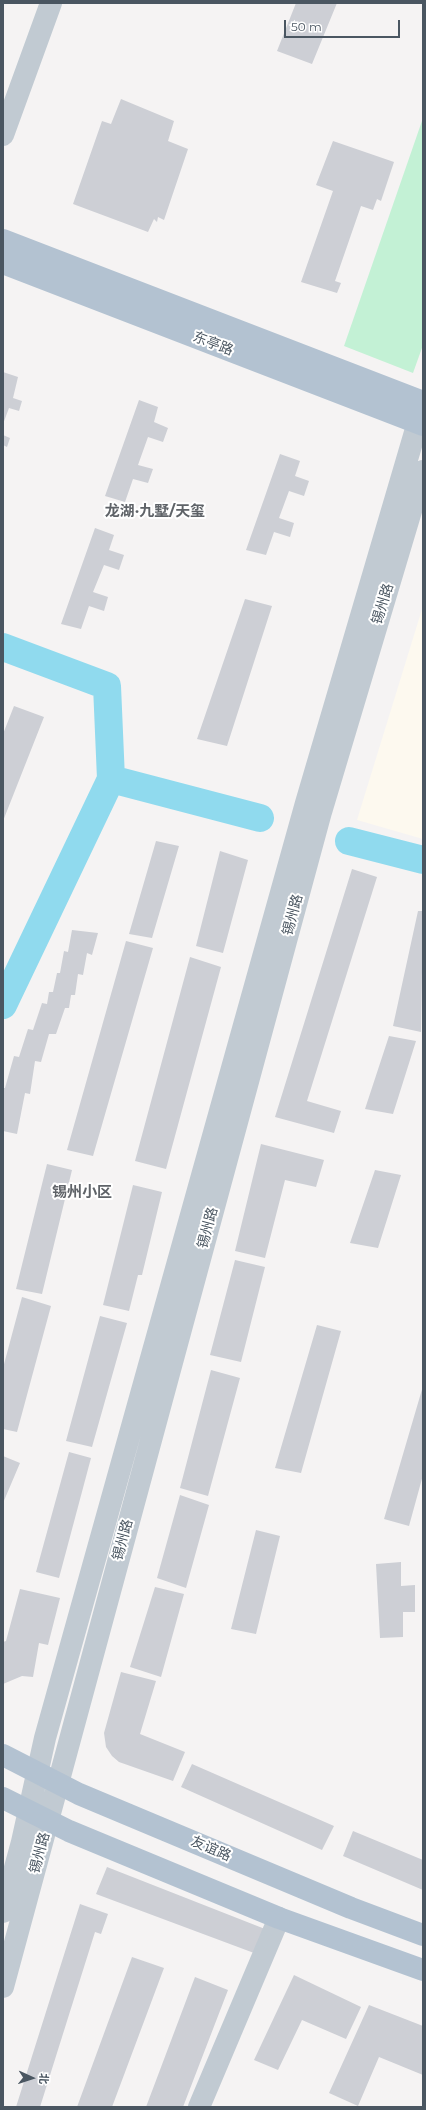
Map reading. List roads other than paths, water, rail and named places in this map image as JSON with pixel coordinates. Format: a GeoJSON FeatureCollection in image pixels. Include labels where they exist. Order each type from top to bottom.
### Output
{"type":"FeatureCollection","features":[{"type":"Feature","properties":{"kind":"main road","name":"东亭路"},"geometry":{"type":"LineString","coordinates":[[3,240],[421,413]]}},
{"type":"Feature","properties":{"kind":"main road","name":"东亭路"},"geometry":{"type":"LineString","coordinates":[[3,263],[421,413]]}},
{"type":"Feature","properties":{"kind":"main road","name":"友谊路"},"geometry":{"type":"LineString","coordinates":[[3,1755],[79,1794],[351,1908],[423,1935]]}},
{"type":"Feature","properties":{"kind":"main road"},"geometry":{"type":"LineString","coordinates":[[3,1798],[69,1831],[279,1918],[423,1970]]}},
{"type":"Feature","properties":{"kind":"street"},"geometry":{"type":"LineString","coordinates":[[3,135],[50,3]]}},
{"type":"Feature","properties":{"kind":"street","name":"锡州路"},"geometry":{"type":"LineString","coordinates":[[3,1912],[29,1810],[45,1738],[306,804],[421,413]]}},
{"type":"Feature","properties":{"kind":"street","name":"锡州路"},"geometry":{"type":"LineString","coordinates":[[3,1987],[321,812],[423,471]]}},
{"type":"Feature","properties":{"kind":"street"},"geometry":{"type":"LineString","coordinates":[[198,2107],[279,1918]]}},
{"type":"Feature","properties":{"kind":"waterway"},"geometry":{"type":"LineString","coordinates":[[3,647],[107,686],[111,779]]}},
{"type":"Feature","properties":{"kind":"waterway"},"geometry":{"type":"LineString","coordinates":[[3,1005],[111,779],[260,818]]}},
{"type":"Feature","properties":{"kind":"waterway"},"geometry":{"type":"LineString","coordinates":[[349,841],[423,860]]}},
{"type":"Feature","properties":{"kind":"district","name":"龙湖·九墅/天玺"},"geometry":{"type":"Point","coordinates":[155,512]}},
{"type":"Feature","properties":{"kind":"district","name":"锡州小区"},"geometry":{"type":"Point","coordinates":[82,1193]}}]}
